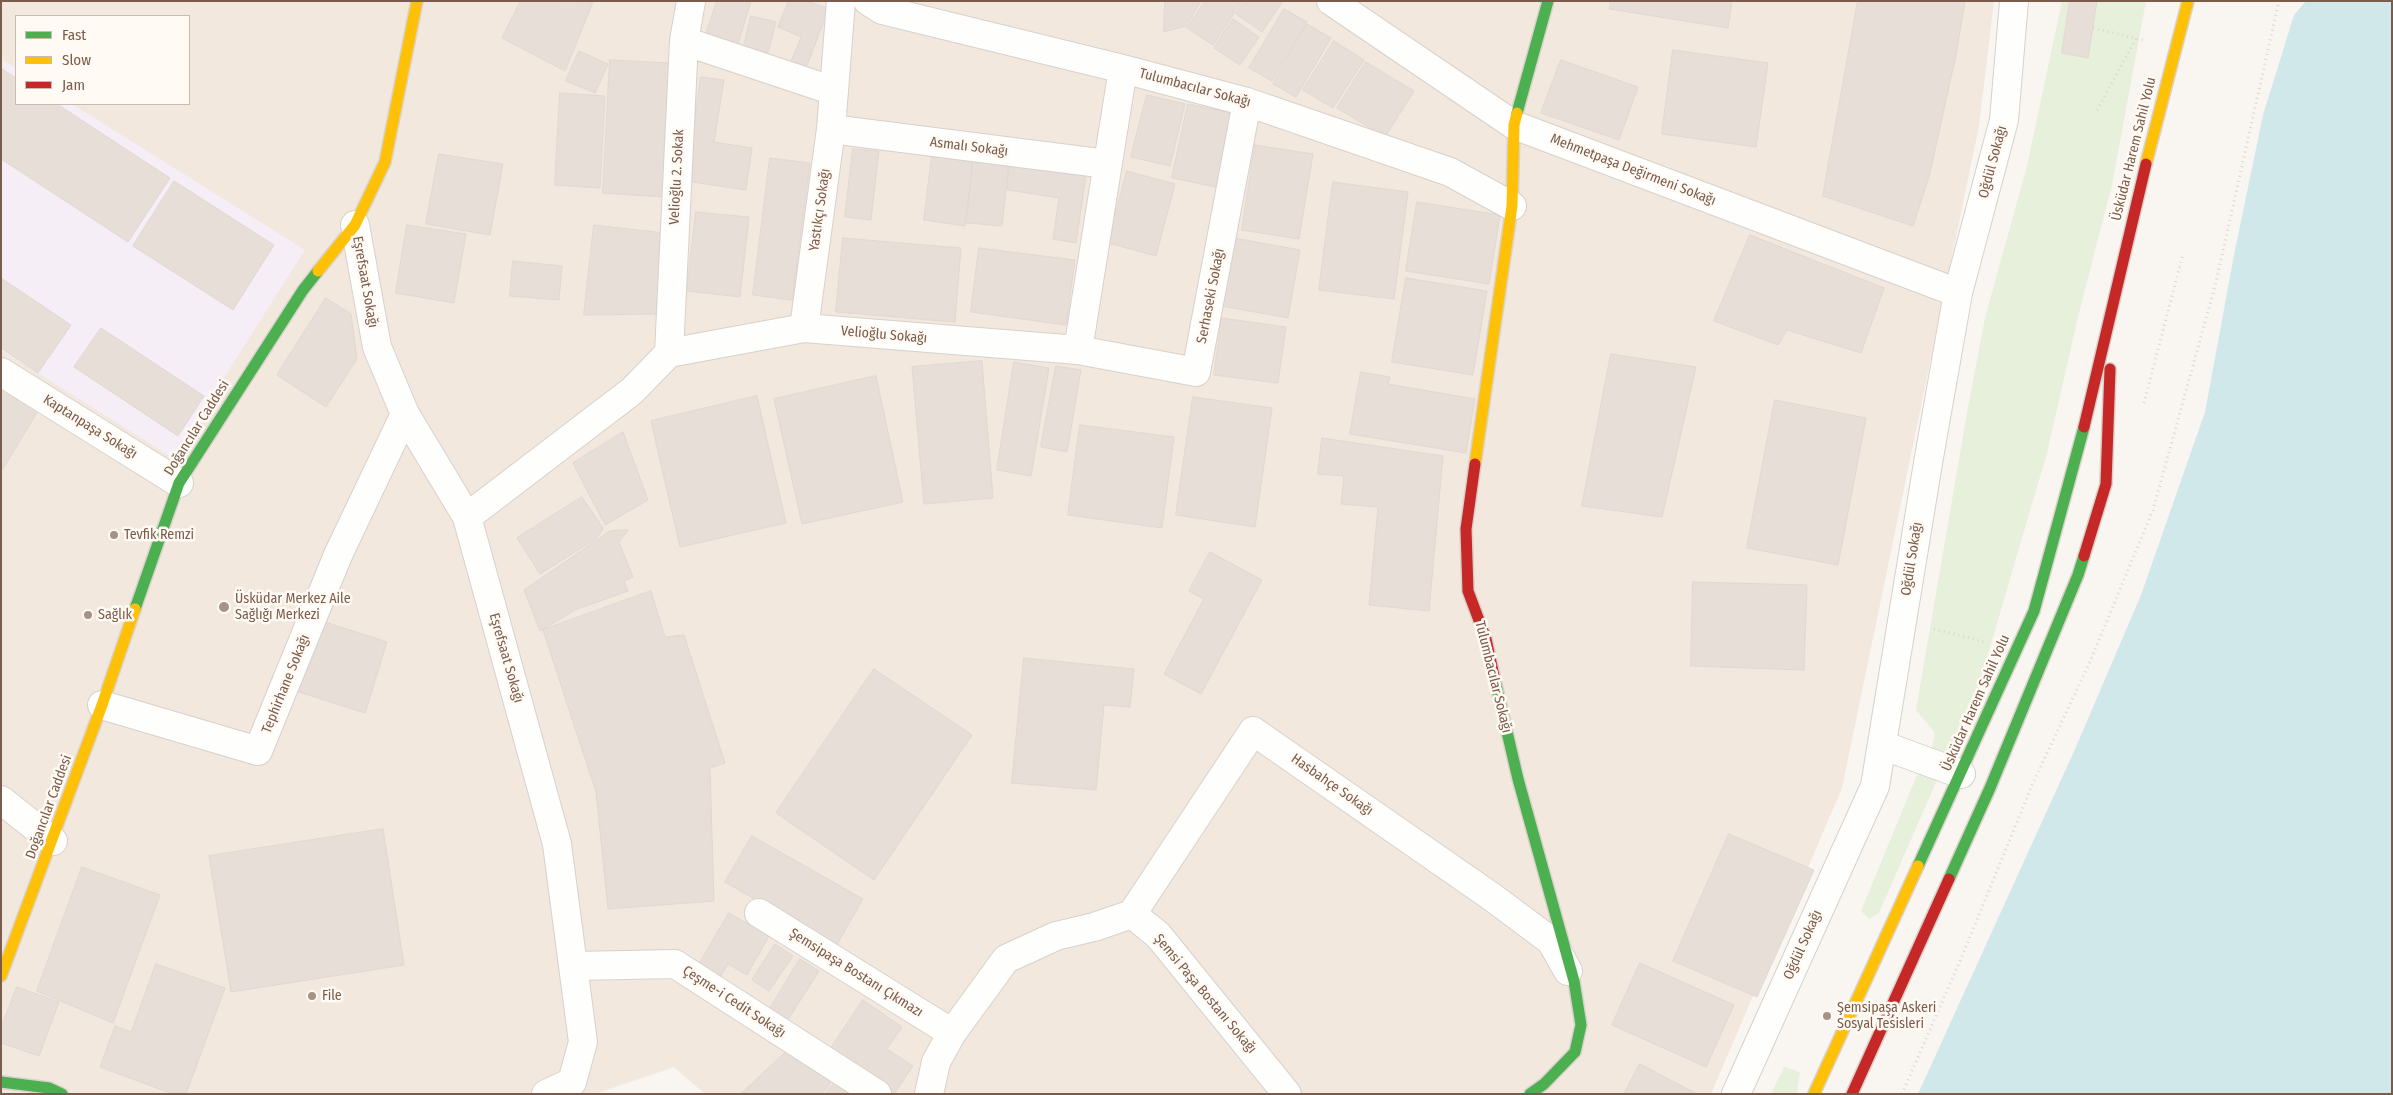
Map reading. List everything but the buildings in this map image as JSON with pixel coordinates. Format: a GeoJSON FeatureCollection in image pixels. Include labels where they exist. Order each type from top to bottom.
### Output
{"type":"FeatureCollection","features":[{"type":"Feature","properties":{"kind":"street","name":"Doğancılar Caddesi"},"geometry":{"type":"LineString","coordinates":[[1,976],[53,841],[179,483],[302,290],[355,225],[385,162],[417,1]]}},
{"type":"Feature","properties":{"kind":"street","name":"Velioğlu 2. Sokak"},"geometry":{"type":"LineString","coordinates":[[669,353],[684,41],[691,1]]}},
{"type":"Feature","properties":{"kind":"street","name":"Yastıkçı Sokağı"},"geometry":{"type":"LineString","coordinates":[[804,328],[831,129],[841,1]]}},
{"type":"Feature","properties":{"kind":"street","name":"Tulumbacılar Sokağı"},"geometry":{"type":"LineString","coordinates":[[868,1],[882,10],[1123,69],[1248,102],[1354,141],[1450,172],[1512,206]]}},
{"type":"Feature","properties":{"kind":"street","name":"Mehmetpaşa Değirmeni Sokağı"},"geometry":{"type":"LineString","coordinates":[[1331,1],[1514,125],[1958,293]]}},
{"type":"Feature","properties":{"kind":"street","name":"Tulumbacılar Sokağı"},"geometry":{"type":"LineString","coordinates":[[1530,1094],[1544,1084],[1575,1052],[1581,1025],[1574,981],[1518,779],[1486,639],[1468,591],[1466,529],[1512,206],[1514,125],[1548,1]]}},
{"type":"Feature","properties":{"kind":"street","name":"Oğdül Sokağı"},"geometry":{"type":"LineString","coordinates":[[1736,1094],[1875,786],[1958,293],[2004,120],[2014,1]]}},
{"type":"Feature","properties":{"kind":"street","name":"Üsküdar Harem Sahil Yolu"},"geometry":{"type":"LineString","coordinates":[[1814,1094],[2034,611],[2078,452],[2111,305],[2188,1]]}},
{"type":"Feature","properties":{"kind":"street"},"geometry":{"type":"LineString","coordinates":[[684,41],[834,91]]}},
{"type":"Feature","properties":{"kind":"street"},"geometry":{"type":"LineString","coordinates":[[1078,350],[1123,69]]}},
{"type":"Feature","properties":{"kind":"street","name":"Serhaseki Sokağı"},"geometry":{"type":"LineString","coordinates":[[1078,350],[1196,372],[1248,102]]}},
{"type":"Feature","properties":{"kind":"street","name":"Asmalı Sokağı"},"geometry":{"type":"LineString","coordinates":[[831,129],[1107,164]]}},
{"type":"Feature","properties":{"kind":"street","name":"Eşrefsaat Sokağı"},"geometry":{"type":"LineString","coordinates":[[355,225],[377,347],[406,414],[466,518],[557,844],[583,1042],[572,1082],[546,1094]]}},
{"type":"Feature","properties":{"kind":"street","name":"Üsküdar Harem Sahil Yolu"},"geometry":{"type":"LineString","coordinates":[[1852,1094],[1990,788],[2078,575],[2106,484],[2111,305]]}},
{"type":"Feature","properties":{"kind":"street","name":"Velioğlu Sokağı"},"geometry":{"type":"LineString","coordinates":[[669,353],[804,328],[1078,350]]}},
{"type":"Feature","properties":{"kind":"street"},"geometry":{"type":"LineString","coordinates":[[466,518],[632,391],[669,353]]}},
{"type":"Feature","properties":{"kind":"street","name":"Kaptanpaşa Sokağı"},"geometry":{"type":"LineString","coordinates":[[1,372],[179,483]]}},
{"type":"Feature","properties":{"kind":"street","name":"Tephirhane Sokağı"},"geometry":{"type":"LineString","coordinates":[[102,705],[258,751],[338,555],[406,414]]}},
{"type":"Feature","properties":{"kind":"street","name":"Hasbahçe Sokağı"},"geometry":{"type":"LineString","coordinates":[[1132,914],[1253,731],[1492,897],[1551,941],[1574,981]]}},
{"type":"Feature","properties":{"kind":"street"},"geometry":{"type":"LineString","coordinates":[[1882,745],[1961,774]]}},
{"type":"Feature","properties":{"kind":"street"},"geometry":{"type":"LineString","coordinates":[[1,800],[53,841]]}},
{"type":"Feature","properties":{"kind":"street","name":"Şemsipaşa Bostanı Çıkmazı"},"geometry":{"type":"LineString","coordinates":[[759,913],[952,1033]]}},
{"type":"Feature","properties":{"kind":"street"},"geometry":{"type":"LineString","coordinates":[[929,1094],[936,1062],[952,1033],[1006,959],[1056,936],[1094,927],[1132,914]]}},
{"type":"Feature","properties":{"kind":"street","name":"Şemsi Paşa Bostanı Sokağı"},"geometry":{"type":"LineString","coordinates":[[1132,914],[1158,935],[1287,1094]]}},
{"type":"Feature","properties":{"kind":"street","name":"Çeşme-i Cedit Sokağı"},"geometry":{"type":"LineString","coordinates":[[574,966],[675,964],[877,1094]]}},
{"type":"Feature","properties":{"kind":"street"},"geometry":{"type":"LineString","coordinates":[[1,1082],[49,1088],[62,1094]]}},
{"type":"Feature","properties":{"kind":"path"},"geometry":{"type":"LineString","coordinates":[[1902,1094],[1963,954],[2033,783],[2089,664],[2153,510],[2215,286],[2279,1]]}},
{"type":"Feature","properties":{"kind":"path"},"geometry":{"type":"LineString","coordinates":[[2093,28],[2175,48]]}},
{"type":"Feature","properties":{"kind":"path"},"geometry":{"type":"LineString","coordinates":[[2097,110],[2136,39]]}},
{"type":"Feature","properties":{"kind":"path"},"geometry":{"type":"LineString","coordinates":[[1902,621],[2016,650]]}},
{"type":"Feature","properties":{"kind":"shaded area"},"geometry":{"type":"Polygon","coordinates":[[[1,1],[1994,1],[1979,126],[1842,788],[1711,1094],[705,1094],[674,1067],[595,1094],[1,1094],[1,1]]]}},
{"type":"Feature","properties":{"kind":"shaded area"},"geometry":{"type":"Polygon","coordinates":[[[1,59],[15,67],[15,105],[74,105],[305,250],[173,458],[1,350],[1,59]]]}},
{"type":"Feature","properties":{"kind":"green space"},"geometry":{"type":"Polygon","coordinates":[[[2062,1],[2146,1],[2112,185],[2078,317],[2047,453],[1958,756],[1930,757],[1935,733],[1916,710],[1968,407],[1985,318],[2027,166],[2062,1]]]}},
{"type":"Feature","properties":{"kind":"green space"},"geometry":{"type":"Polygon","coordinates":[[[1941,771],[1879,913],[1869,919],[1861,911],[1917,775],[1941,771]]]}},
{"type":"Feature","properties":{"kind":"green space"},"geometry":{"type":"Polygon","coordinates":[[[1784,1067],[1800,1072],[1797,1094],[1771,1094],[1784,1067]]]}},
{"type":"Feature","properties":{"kind":"water"},"geometry":{"type":"Polygon","coordinates":[[[2306,1],[2392,1],[2392,1094],[1918,1094],[2076,747],[2141,595],[2205,412],[2234,255],[2263,115],[2294,15],[2306,1]]]}},
{"type":"Feature","properties":{"kind":"traffic: fast"},"geometry":{"type":"LineString","coordinates":[[1517,113],[1548,1]]}},
{"type":"Feature","properties":{"kind":"traffic: fast"},"geometry":{"type":"LineString","coordinates":[[135,609],[179,483],[303,290],[318,271]]}},
{"type":"Feature","properties":{"kind":"traffic: fast"},"geometry":{"type":"LineString","coordinates":[[1918,866],[2034,611],[2084,427]]}},
{"type":"Feature","properties":{"kind":"traffic: fast"},"geometry":{"type":"LineString","coordinates":[[1949,879],[1990,788],[2078,575],[2084,556]]}},
{"type":"Feature","properties":{"kind":"traffic: fast"},"geometry":{"type":"LineString","coordinates":[[1494,676],[1518,779],[1574,981],[1581,1025],[1575,1052],[1544,1084],[1530,1094]]}},
{"type":"Feature","properties":{"kind":"traffic: fast"},"geometry":{"type":"LineString","coordinates":[[1,1082],[49,1088],[62,1094]]}},
{"type":"Feature","properties":{"kind":"traffic: slow"},"geometry":{"type":"LineString","coordinates":[[318,271],[355,225],[385,162],[417,1]]}},
{"type":"Feature","properties":{"kind":"traffic: slow"},"geometry":{"type":"LineString","coordinates":[[2146,164],[2188,1]]}},
{"type":"Feature","properties":{"kind":"traffic: slow"},"geometry":{"type":"LineString","coordinates":[[1475,464],[1512,206],[1514,125],[1517,113]]}},
{"type":"Feature","properties":{"kind":"traffic: slow"},"geometry":{"type":"LineString","coordinates":[[1,976],[102,705],[135,609]]}},
{"type":"Feature","properties":{"kind":"traffic: slow"},"geometry":{"type":"LineString","coordinates":[[1814,1094],[1918,866]]}},
{"type":"Feature","properties":{"kind":"traffic: jam"},"geometry":{"type":"LineString","coordinates":[[2084,427],[2146,164]]}},
{"type":"Feature","properties":{"kind":"traffic: jam"},"geometry":{"type":"LineString","coordinates":[[2084,556],[2106,484],[2110,369]]}},
{"type":"Feature","properties":{"kind":"traffic: jam"},"geometry":{"type":"LineString","coordinates":[[1475,464],[1466,529],[1468,591],[1486,639],[1494,676]]}},
{"type":"Feature","properties":{"kind":"traffic: jam"},"geometry":{"type":"LineString","coordinates":[[1852,1094],[1949,879]]}},
{"type":"Feature","properties":{"kind":"place","name":"Tevfik Remzi"},"geometry":{"type":"Point","coordinates":[114,535]}},
{"type":"Feature","properties":{"kind":"place","name":"Üsküdar Merkez Aile Sağlığı Merkezi"},"geometry":{"type":"Point","coordinates":[224,607]}},
{"type":"Feature","properties":{"kind":"place","name":"Sağlık"},"geometry":{"type":"Point","coordinates":[88,615]}},
{"type":"Feature","properties":{"kind":"place","name":"File"},"geometry":{"type":"Point","coordinates":[312,996]}},
{"type":"Feature","properties":{"kind":"place","name":"Şemsipaşa Askeri Sosyal Tesisleri"},"geometry":{"type":"Point","coordinates":[1827,1016]}}]}
